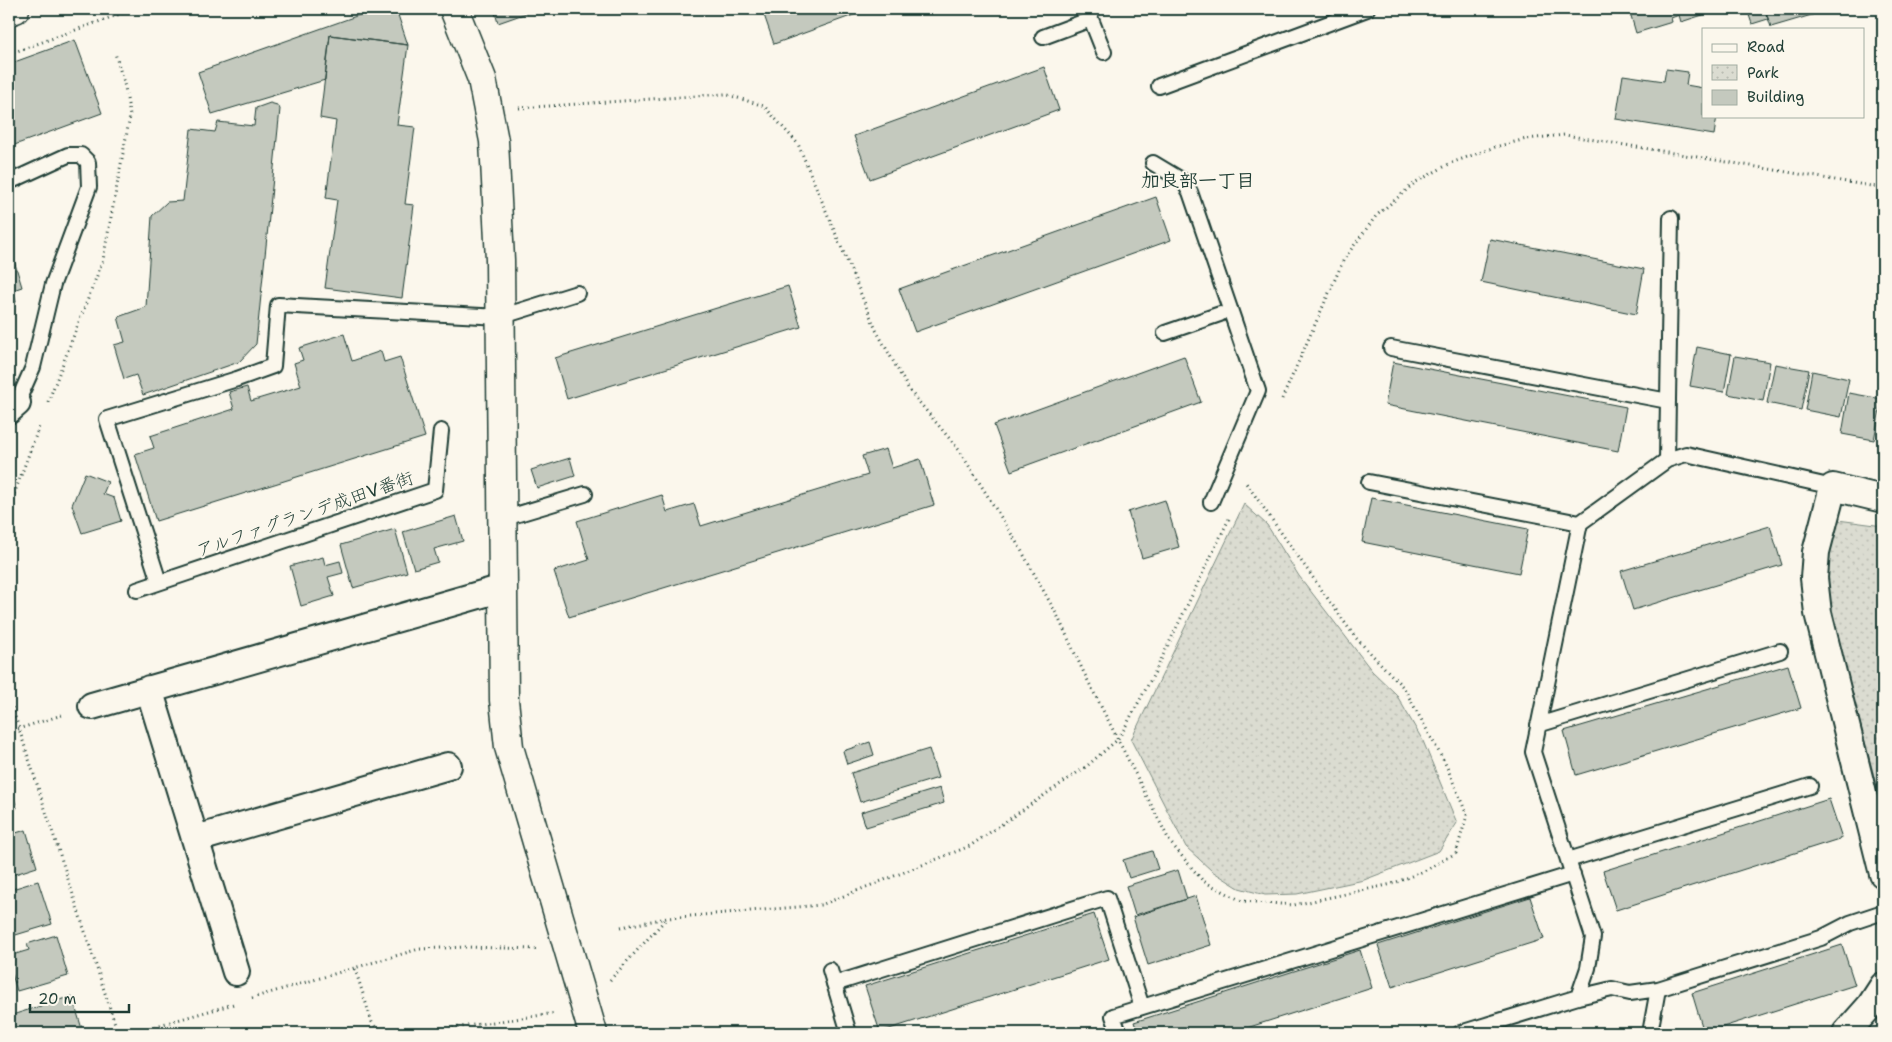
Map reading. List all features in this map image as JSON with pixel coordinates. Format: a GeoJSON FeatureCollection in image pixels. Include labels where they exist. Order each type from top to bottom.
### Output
{"type":"FeatureCollection","features":[{"type":"Feature","properties":{"kind":"street"},"geometry":{"type":"LineString","coordinates":[[9,11],[15,9]]}},
{"type":"Feature","properties":{"kind":"street"},"geometry":{"type":"LineString","coordinates":[[454,9],[482,80],[494,141],[500,317],[504,700],[510,747],[593,1033]]}},
{"type":"Feature","properties":{"kind":"street"},"geometry":{"type":"LineString","coordinates":[[1883,500],[1833,486],[1816,552],[1814,578],[1818,612],[1883,874]]}},
{"type":"Feature","properties":{"kind":"street"},"geometry":{"type":"LineString","coordinates":[[92,706],[503,588]]}},
{"type":"Feature","properties":{"kind":"street"},"geometry":{"type":"LineString","coordinates":[[149,689],[236,972]]}},
{"type":"Feature","properties":{"kind":"street"},"geometry":{"type":"LineString","coordinates":[[196,839],[448,766]]}},
{"type":"Feature","properties":{"kind":"street"},"geometry":{"type":"LineString","coordinates":[[1846,1033],[1870,1006],[1883,986]]}},
{"type":"Feature","properties":{"kind":"lane"},"geometry":{"type":"LineString","coordinates":[[1159,86],[1367,9]]}},
{"type":"Feature","properties":{"kind":"lane"},"geometry":{"type":"LineString","coordinates":[[1043,37],[1089,14],[1104,52]]}},
{"type":"Feature","properties":{"kind":"lane"},"geometry":{"type":"LineString","coordinates":[[9,182],[68,155],[81,155],[88,162],[89,187],[54,284],[33,366],[13,406]]}},
{"type":"Feature","properties":{"kind":"lane"},"geometry":{"type":"LineString","coordinates":[[1153,163],[1183,181],[1190,192],[1258,391],[1212,502]]}},
{"type":"Feature","properties":{"kind":"lane"},"geometry":{"type":"LineString","coordinates":[[1667,460],[1670,218]]}},
{"type":"Feature","properties":{"kind":"lane"},"geometry":{"type":"LineString","coordinates":[[159,582],[107,419],[273,366],[278,305],[500,317],[577,293]]}},
{"type":"Feature","properties":{"kind":"lane"},"geometry":{"type":"LineString","coordinates":[[1165,333],[1220,314]]}},
{"type":"Feature","properties":{"kind":"lane"},"geometry":{"type":"LineString","coordinates":[[1391,348],[1668,401]]}},
{"type":"Feature","properties":{"kind":"lane","name":"アルファグランデ成田V番街"},"geometry":{"type":"LineString","coordinates":[[137,590],[436,490],[441,431]]}},
{"type":"Feature","properties":{"kind":"lane"},"geometry":{"type":"LineString","coordinates":[[1578,997],[1588,968],[1593,937],[1533,752],[1580,523],[1667,460],[1686,454],[1833,486]]}},
{"type":"Feature","properties":{"kind":"lane"},"geometry":{"type":"LineString","coordinates":[[1369,482],[1580,523]]}},
{"type":"Feature","properties":{"kind":"lane"},"geometry":{"type":"LineString","coordinates":[[502,519],[585,494]]}},
{"type":"Feature","properties":{"kind":"lane"},"geometry":{"type":"LineString","coordinates":[[1538,725],[1780,651]]}},
{"type":"Feature","properties":{"kind":"lane"},"geometry":{"type":"LineString","coordinates":[[1568,860],[1810,786]]}},
{"type":"Feature","properties":{"kind":"lane"},"geometry":{"type":"LineString","coordinates":[[1119,1033],[1113,1016],[1573,874]]}},
{"type":"Feature","properties":{"kind":"lane"},"geometry":{"type":"LineString","coordinates":[[849,1033],[832,977],[1107,898],[1142,1007]]}},
{"type":"Feature","properties":{"kind":"lane"},"geometry":{"type":"LineString","coordinates":[[1460,1033],[1578,997],[1612,989],[1630,993],[1658,989],[1821,938],[1850,924],[1883,912]]}},
{"type":"Feature","properties":{"kind":"lane"},"geometry":{"type":"LineString","coordinates":[[1650,1033],[1658,989]]}},
{"type":"Feature","properties":{"kind":"path"},"geometry":{"type":"LineString","coordinates":[[9,54],[134,9]]}},
{"type":"Feature","properties":{"kind":"path"},"geometry":{"type":"LineString","coordinates":[[48,403],[103,260],[130,116],[125,87],[115,53]]}},
{"type":"Feature","properties":{"kind":"path"},"geometry":{"type":"LineString","coordinates":[[489,109],[726,94],[764,106],[798,144],[876,330],[909,390],[959,450],[1020,548],[1058,618],[1117,740],[1170,842],[1203,881],[1242,901],[1294,905],[1392,884],[1426,870],[1456,853],[1468,815],[1446,764],[1404,688],[1355,636],[1246,483]]}},
{"type":"Feature","properties":{"kind":"path"},"geometry":{"type":"LineString","coordinates":[[1280,404],[1344,259],[1376,216],[1416,182],[1451,163],[1495,147],[1526,138],[1565,135],[1883,188]]}},
{"type":"Feature","properties":{"kind":"path"},"geometry":{"type":"LineString","coordinates":[[9,508],[41,421]]}},
{"type":"Feature","properties":{"kind":"path"},"geometry":{"type":"LineString","coordinates":[[1242,492],[1250,474]]}},
{"type":"Feature","properties":{"kind":"path"},"geometry":{"type":"LineString","coordinates":[[621,927],[667,918],[821,905],[970,846],[1087,766],[1117,740],[1155,672],[1230,517]]}},
{"type":"Feature","properties":{"kind":"path"},"geometry":{"type":"LineString","coordinates":[[9,698],[118,1033]]}},
{"type":"Feature","properties":{"kind":"path"},"geometry":{"type":"LineString","coordinates":[[18,728],[92,706]]}},
{"type":"Feature","properties":{"kind":"path"},"geometry":{"type":"LineString","coordinates":[[418,1033],[571,1011],[585,1006],[667,918]]}},
{"type":"Feature","properties":{"kind":"path"},"geometry":{"type":"LineString","coordinates":[[244,1001],[420,950],[466,946],[540,949]]}},
{"type":"Feature","properties":{"kind":"path"},"geometry":{"type":"LineString","coordinates":[[355,969],[372,1022],[380,1033]]}},
{"type":"Feature","properties":{"kind":"path"},"geometry":{"type":"LineString","coordinates":[[131,1033],[234,1004]]}},
{"type":"Feature","properties":{"kind":"green space"},"geometry":{"type":"Polygon","coordinates":[[[1244,504],[1267,525],[1299,576],[1372,671],[1396,694],[1423,741],[1457,823],[1439,851],[1364,880],[1297,894],[1265,895],[1239,888],[1212,871],[1186,847],[1131,740],[1244,504]]]}},
{"type":"Feature","properties":{"kind":"green space"},"geometry":{"type":"Polygon","coordinates":[[[1838,520],[1883,526],[1883,811],[1831,611],[1823,564],[1838,520]]]}},
{"type":"Feature","properties":{"kind":"building"},"geometry":{"type":"Polygon","coordinates":[[[376,9],[396,9],[408,45],[330,35],[325,80],[212,114],[198,72],[376,9]]]}},
{"type":"Feature","properties":{"kind":"building"},"geometry":{"type":"Polygon","coordinates":[[[494,9],[538,9],[498,23],[494,9]]]}},
{"type":"Feature","properties":{"kind":"building"},"geometry":{"type":"Polygon","coordinates":[[[762,9],[870,9],[774,44],[762,9]]]}},
{"type":"Feature","properties":{"kind":"building"},"geometry":{"type":"Polygon","coordinates":[[[1629,9],[1714,9],[1715,11],[1681,22],[1679,15],[1671,18],[1672,22],[1636,33],[1629,9]]]}},
{"type":"Feature","properties":{"kind":"building"},"geometry":{"type":"Polygon","coordinates":[[[1747,9],[1765,9],[1768,19],[1752,24],[1747,9]]]}},
{"type":"Feature","properties":{"kind":"building"},"geometry":{"type":"Polygon","coordinates":[[[1765,9],[1832,9],[1771,27],[1765,9]]]}},
{"type":"Feature","properties":{"kind":"building"},"geometry":{"type":"Polygon","coordinates":[[[330,35],[408,45],[397,125],[415,127],[405,204],[414,205],[402,298],[325,288],[337,200],[326,198],[336,121],[320,118],[330,35]]]}},
{"type":"Feature","properties":{"kind":"building"},"geometry":{"type":"Polygon","coordinates":[[[75,40],[102,113],[9,147],[9,64],[75,40]]]}},
{"type":"Feature","properties":{"kind":"building"},"geometry":{"type":"Polygon","coordinates":[[[1044,67],[1059,110],[870,179],[854,136],[1044,67]]]}},
{"type":"Feature","properties":{"kind":"building"},"geometry":{"type":"Polygon","coordinates":[[[1666,69],[1688,72],[1686,85],[1702,88],[1702,118],[1717,118],[1714,135],[1616,119],[1623,75],[1664,81],[1666,69]]]}},
{"type":"Feature","properties":{"kind":"building"},"geometry":{"type":"Polygon","coordinates":[[[270,103],[277,105],[280,109],[256,344],[239,362],[143,395],[136,375],[124,379],[114,345],[125,342],[118,317],[146,307],[152,216],[167,202],[183,201],[191,129],[215,132],[218,122],[254,126],[256,108],[270,103]]]}},
{"type":"Feature","properties":{"kind":"building"},"geometry":{"type":"Polygon","coordinates":[[[1156,197],[1171,240],[915,332],[899,289],[1156,197]]]}},
{"type":"Feature","properties":{"kind":"building"},"geometry":{"type":"Polygon","coordinates":[[[1490,239],[1644,269],[1636,314],[1481,282],[1490,239]]]}},
{"type":"Feature","properties":{"kind":"building"},"geometry":{"type":"Polygon","coordinates":[[[9,244],[22,287],[13,290],[16,302],[9,305],[9,244]]]}},
{"type":"Feature","properties":{"kind":"building"},"geometry":{"type":"Polygon","coordinates":[[[788,286],[801,327],[567,399],[555,358],[788,286]]]}},
{"type":"Feature","properties":{"kind":"building"},"geometry":{"type":"Polygon","coordinates":[[[344,334],[352,361],[381,351],[384,362],[400,357],[425,437],[156,521],[135,454],[154,448],[150,436],[234,409],[229,392],[247,387],[251,401],[301,386],[294,363],[303,360],[299,348],[344,334]]]}},
{"type":"Feature","properties":{"kind":"building"},"geometry":{"type":"Polygon","coordinates":[[[1697,347],[1731,354],[1724,392],[1690,386],[1697,347]]]}},
{"type":"Feature","properties":{"kind":"building"},"geometry":{"type":"Polygon","coordinates":[[[1184,356],[1201,402],[1011,471],[994,425],[1184,356]]]}},
{"type":"Feature","properties":{"kind":"building"},"geometry":{"type":"Polygon","coordinates":[[[1735,356],[1770,362],[1763,401],[1728,394],[1735,356]]]}},
{"type":"Feature","properties":{"kind":"building"},"geometry":{"type":"Polygon","coordinates":[[[1393,362],[1626,407],[1618,451],[1385,405],[1393,362]]]}},
{"type":"Feature","properties":{"kind":"building"},"geometry":{"type":"Polygon","coordinates":[[[1775,364],[1809,370],[1801,410],[1767,403],[1775,364]]]}},
{"type":"Feature","properties":{"kind":"building"},"geometry":{"type":"Polygon","coordinates":[[[1812,371],[1849,379],[1841,417],[1805,410],[1812,371]]]}},
{"type":"Feature","properties":{"kind":"building"},"geometry":{"type":"Polygon","coordinates":[[[1849,393],[1882,399],[1874,440],[1842,434],[1849,393]]]}},
{"type":"Feature","properties":{"kind":"building"},"geometry":{"type":"Polygon","coordinates":[[[886,449],[892,468],[920,459],[934,505],[569,617],[554,571],[589,560],[577,521],[662,495],[667,512],[694,504],[701,526],[868,475],[862,456],[886,449]]]}},
{"type":"Feature","properties":{"kind":"building"},"geometry":{"type":"Polygon","coordinates":[[[570,458],[575,476],[537,488],[531,470],[570,458]]]}},
{"type":"Feature","properties":{"kind":"building"},"geometry":{"type":"Polygon","coordinates":[[[85,473],[108,482],[103,494],[114,498],[121,521],[82,533],[72,505],[85,473]]]}},
{"type":"Feature","properties":{"kind":"building"},"geometry":{"type":"Polygon","coordinates":[[[1371,498],[1528,529],[1519,573],[1362,542],[1371,498]]]}},
{"type":"Feature","properties":{"kind":"building"},"geometry":{"type":"Polygon","coordinates":[[[1165,500],[1179,547],[1142,558],[1128,512],[1165,500]]]}},
{"type":"Feature","properties":{"kind":"building"},"geometry":{"type":"Polygon","coordinates":[[[456,516],[463,541],[434,549],[438,562],[414,569],[403,532],[456,516]]]}},
{"type":"Feature","properties":{"kind":"building"},"geometry":{"type":"Polygon","coordinates":[[[1770,526],[1782,565],[1633,610],[1621,571],[1770,526]]]}},
{"type":"Feature","properties":{"kind":"building"},"geometry":{"type":"Polygon","coordinates":[[[395,529],[407,572],[353,588],[341,545],[395,529]]]}},
{"type":"Feature","properties":{"kind":"building"},"geometry":{"type":"Polygon","coordinates":[[[323,557],[325,565],[340,561],[343,573],[328,577],[334,596],[301,606],[290,566],[323,557]]]}},
{"type":"Feature","properties":{"kind":"building"},"geometry":{"type":"Polygon","coordinates":[[[1788,665],[1801,708],[1576,775],[1564,731],[1788,665]]]}},
{"type":"Feature","properties":{"kind":"building"},"geometry":{"type":"Polygon","coordinates":[[[870,742],[874,755],[847,764],[843,751],[870,742]]]}},
{"type":"Feature","properties":{"kind":"building"},"geometry":{"type":"Polygon","coordinates":[[[929,749],[938,778],[860,802],[851,773],[929,749]]]}},
{"type":"Feature","properties":{"kind":"building"},"geometry":{"type":"Polygon","coordinates":[[[9,782],[17,808],[9,810],[9,782]]]}},
{"type":"Feature","properties":{"kind":"building"},"geometry":{"type":"Polygon","coordinates":[[[940,788],[944,803],[866,827],[861,812],[940,788]]]}},
{"type":"Feature","properties":{"kind":"building"},"geometry":{"type":"Polygon","coordinates":[[[1829,799],[1842,838],[1616,910],[1603,871],[1829,799]]]}},
{"type":"Feature","properties":{"kind":"building"},"geometry":{"type":"Polygon","coordinates":[[[26,830],[37,867],[9,876],[9,835],[26,830]]]}},
{"type":"Feature","properties":{"kind":"building"},"geometry":{"type":"Polygon","coordinates":[[[1152,851],[1158,869],[1129,878],[1123,860],[1152,851]]]}},
{"type":"Feature","properties":{"kind":"building"},"geometry":{"type":"Polygon","coordinates":[[[1178,870],[1187,899],[1135,915],[1126,886],[1178,870]]]}},
{"type":"Feature","properties":{"kind":"building"},"geometry":{"type":"Polygon","coordinates":[[[38,881],[52,924],[9,937],[9,890],[38,881]]]}},
{"type":"Feature","properties":{"kind":"building"},"geometry":{"type":"Polygon","coordinates":[[[1196,896],[1211,945],[1148,965],[1133,917],[1196,896]]]}},
{"type":"Feature","properties":{"kind":"building"},"geometry":{"type":"Polygon","coordinates":[[[1530,897],[1544,939],[1392,987],[1378,945],[1530,897]]]}},
{"type":"Feature","properties":{"kind":"building"},"geometry":{"type":"Polygon","coordinates":[[[1094,914],[1109,959],[880,1032],[865,986],[1094,914]]]}},
{"type":"Feature","properties":{"kind":"building"},"geometry":{"type":"Polygon","coordinates":[[[56,935],[68,976],[17,991],[9,964],[9,956],[29,950],[27,944],[56,935]]]}},
{"type":"Feature","properties":{"kind":"building"},"geometry":{"type":"Polygon","coordinates":[[[1842,945],[1855,985],[1704,1033],[1692,993],[1842,945]]]}},
{"type":"Feature","properties":{"kind":"building"},"geometry":{"type":"Polygon","coordinates":[[[1360,950],[1372,988],[1231,1033],[1138,1033],[1134,1022],[1360,950]]]}},
{"type":"Feature","properties":{"kind":"building"},"geometry":{"type":"Polygon","coordinates":[[[72,996],[82,1029],[69,1033],[9,1033],[9,1016],[72,996]]]}},
{"type":"Feature","properties":{"kind":"district","name":"加良部一丁目"},"geometry":{"type":"Point","coordinates":[1198,180]}}]}
